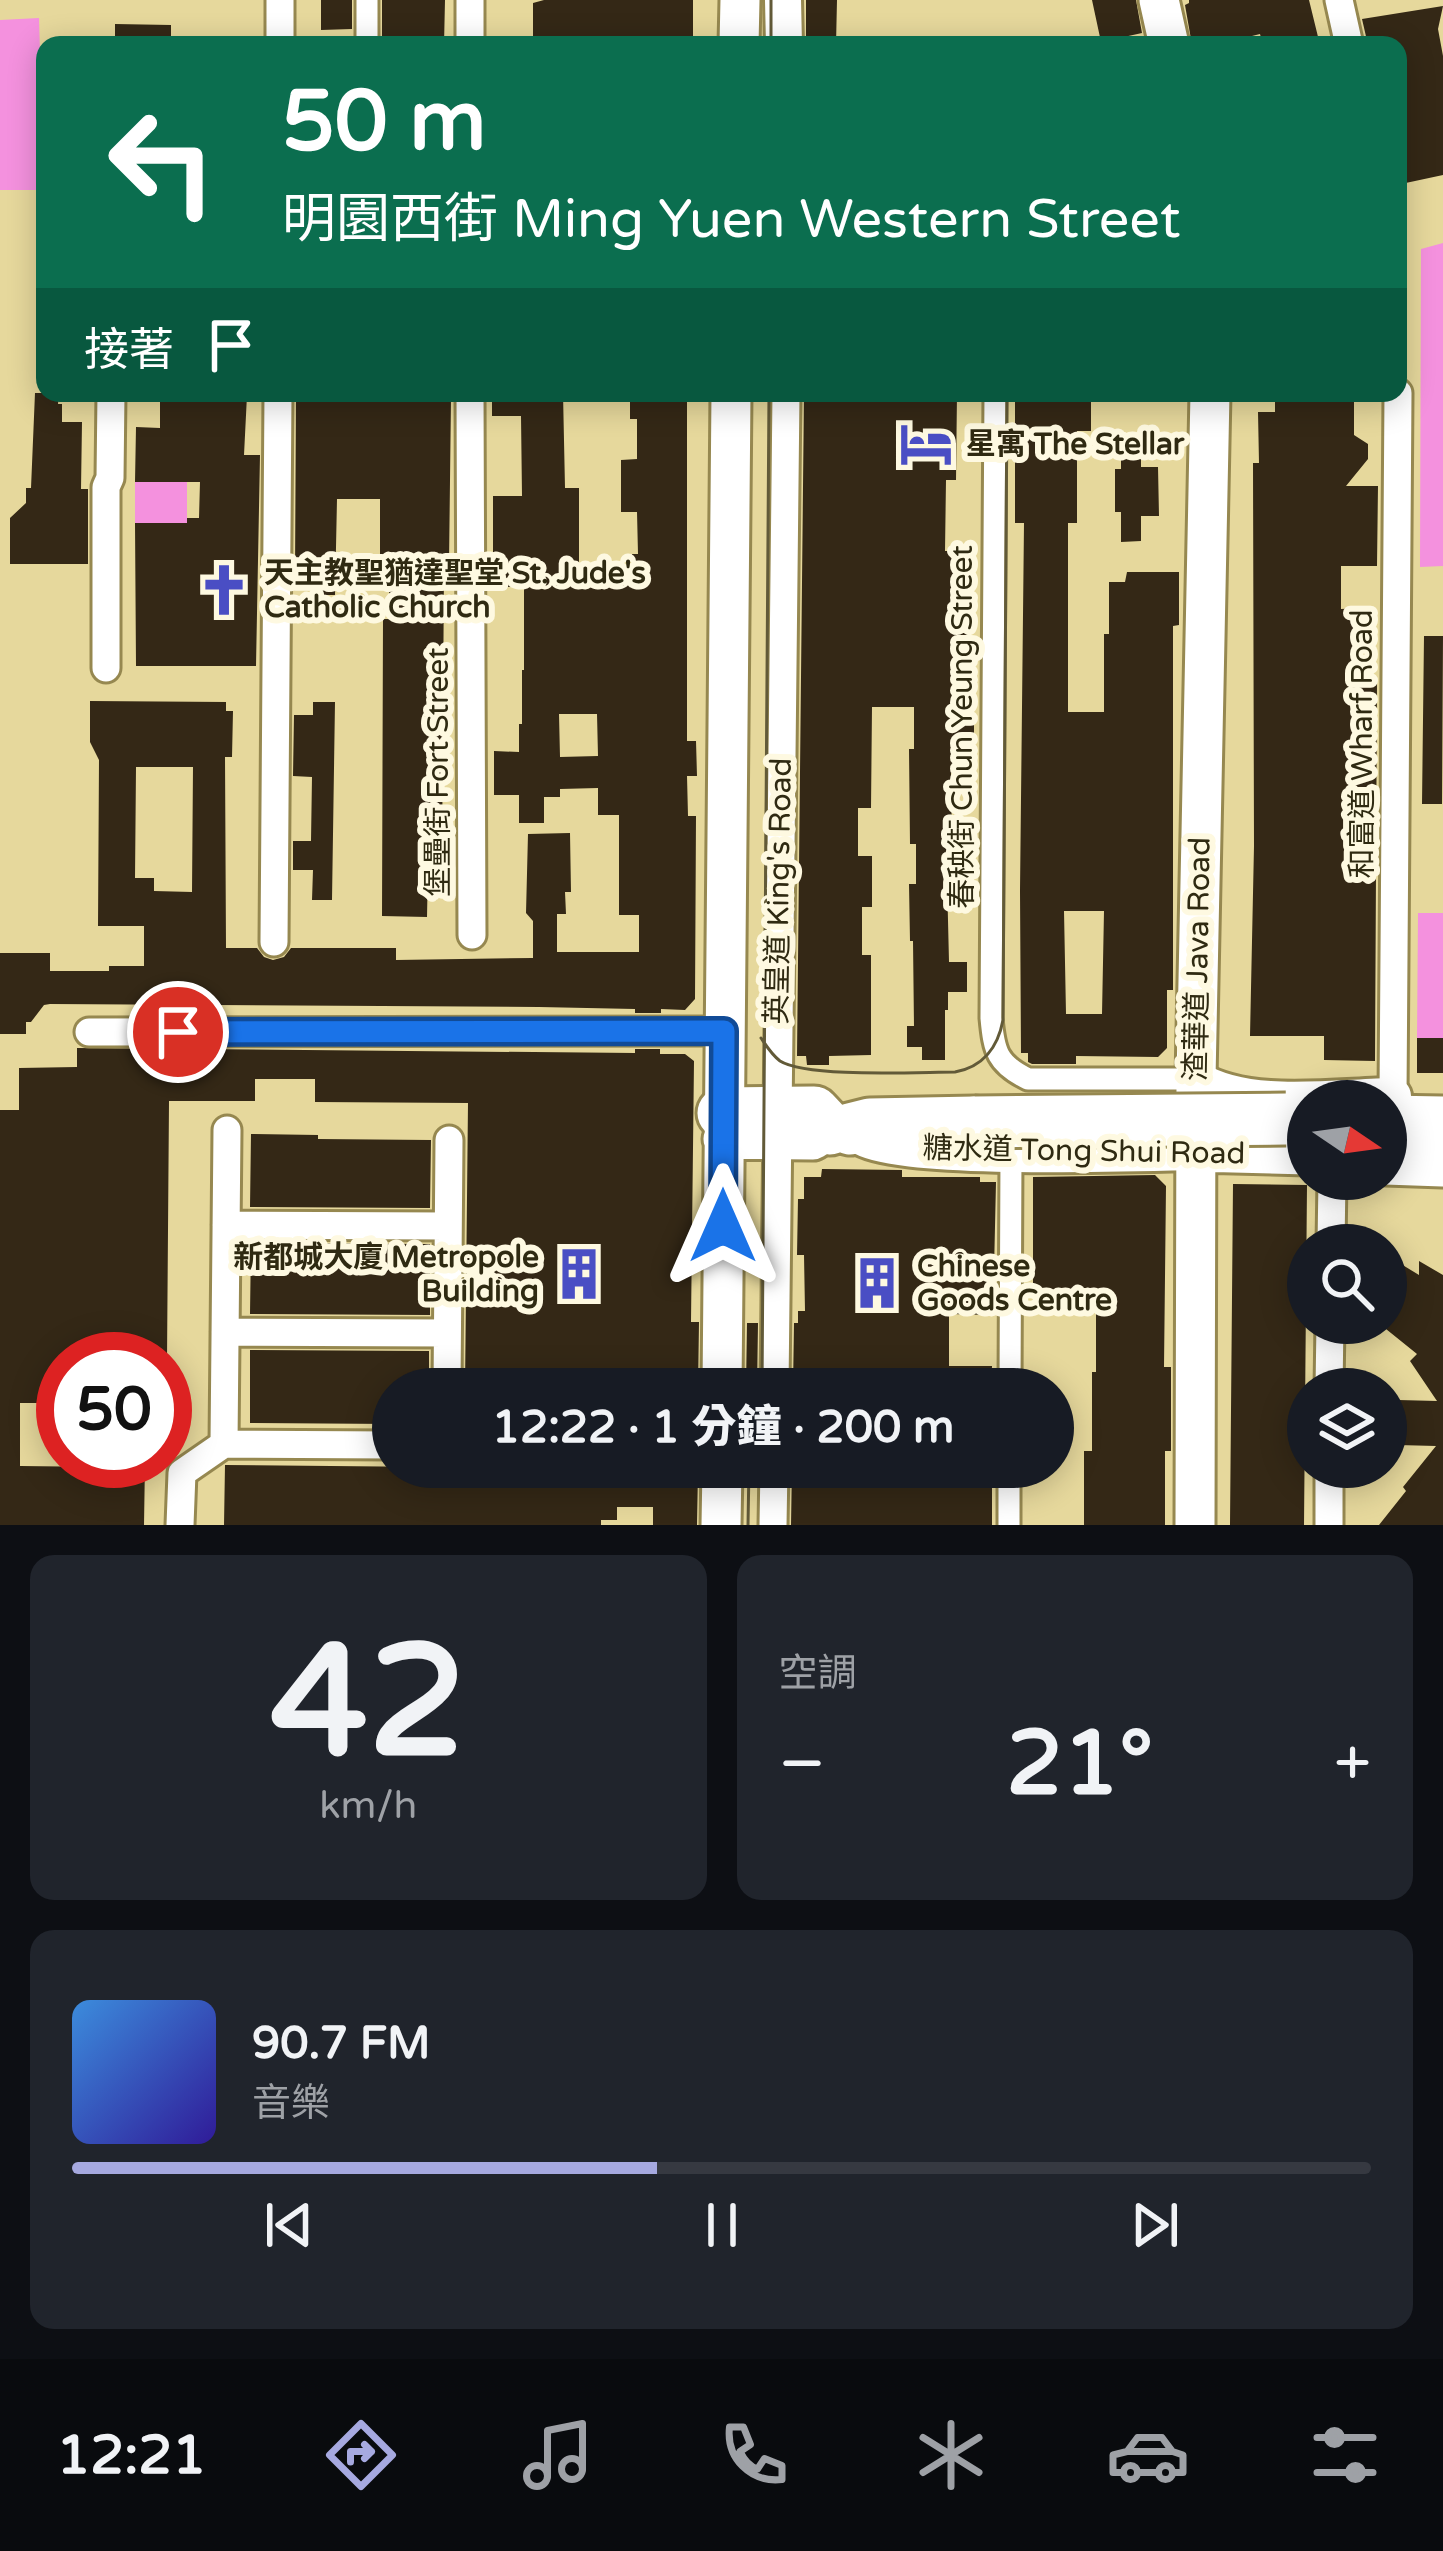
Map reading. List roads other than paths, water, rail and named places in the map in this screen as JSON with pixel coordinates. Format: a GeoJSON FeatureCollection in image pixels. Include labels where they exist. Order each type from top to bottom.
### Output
{"type":"FeatureCollection","features":[{"type":"Feature","properties":{"kind":"highway"},"geometry":{"type":"LineString","coordinates":[[1407,1104],[1443,1122]]}},
{"type":"Feature","properties":{"kind":"highway"},"geometry":{"type":"LineString","coordinates":[[723,1126],[777,1126],[814,1112],[840,1129],[870,1124],[993,1137],[1287,1120]]}},
{"type":"Feature","properties":{"kind":"highway"},"geometry":{"type":"LineString","coordinates":[[1407,1160],[1443,1161]]}},
{"type":"Feature","properties":{"kind":"main road"},"geometry":{"type":"LineString","coordinates":[[739,36],[740,0]]}},
{"type":"Feature","properties":{"kind":"main road"},"geometry":{"type":"LineString","coordinates":[[1160,0],[1166,36]]}},
{"type":"Feature","properties":{"kind":"main road","name":"英皇道 King's Road"},"geometry":{"type":"LineString","coordinates":[[722,1368],[731,402]]}},
{"type":"Feature","properties":{"kind":"main road","name":"渣華道 Java Road"},"geometry":{"type":"LineString","coordinates":[[1195,1525],[1195,1153],[1210,402]]}},
{"type":"Feature","properties":{"kind":"main road","name":"糖水道 Tong Shui Road"},"geometry":{"type":"LineString","coordinates":[[1195,1153],[1287,1155]]}},
{"type":"Feature","properties":{"kind":"main road"},"geometry":{"type":"LineString","coordinates":[[721,1525],[722,1488]]}},
{"type":"Feature","properties":{"kind":"street"},"geometry":{"type":"LineString","coordinates":[[280,0],[280,36]]}},
{"type":"Feature","properties":{"kind":"street"},"geometry":{"type":"LineString","coordinates":[[367,0],[367,36]]}},
{"type":"Feature","properties":{"kind":"street"},"geometry":{"type":"LineString","coordinates":[[470,0],[470,36]]}},
{"type":"Feature","properties":{"kind":"street"},"geometry":{"type":"LineString","coordinates":[[784,0],[784,36]]}},
{"type":"Feature","properties":{"kind":"street"},"geometry":{"type":"LineString","coordinates":[[1339,0],[1347,36]]}},
{"type":"Feature","properties":{"kind":"street"},"geometry":{"type":"LineString","coordinates":[[111,402],[106,487],[111,658]]}},
{"type":"Feature","properties":{"kind":"street"},"geometry":{"type":"LineString","coordinates":[[274,942],[278,402]]}},
{"type":"Feature","properties":{"kind":"street","name":"堡壘街 Fort Street"},"geometry":{"type":"LineString","coordinates":[[470,402],[472,935]]}},
{"type":"Feature","properties":{"kind":"street","name":"英皇道 King's Road"},"geometry":{"type":"LineString","coordinates":[[775,1368],[786,402]]}},
{"type":"Feature","properties":{"kind":"street","name":"春秧街 Chun Yeung Street"},"geometry":{"type":"LineString","coordinates":[[995,402],[991,1019],[1001,1058]]}},
{"type":"Feature","properties":{"kind":"street","name":"和富道 Wharf Road"},"geometry":{"type":"LineString","coordinates":[[1397,402],[1394,882],[1406,1080]]}},
{"type":"Feature","properties":{"kind":"street"},"geometry":{"type":"LineString","coordinates":[[89,1032],[724,1031]]}},
{"type":"Feature","properties":{"kind":"street","name":"糖水道 Tong Shui Road"},"geometry":{"type":"LineString","coordinates":[[1001,1058],[1008,1069],[1028,1079],[1196,1079],[1247,1099],[1287,1100]]}},
{"type":"Feature","properties":{"kind":"street"},"geometry":{"type":"LineString","coordinates":[[224,1444],[227,1130]]}},
{"type":"Feature","properties":{"kind":"street"},"geometry":{"type":"LineString","coordinates":[[993,1137],[1009,1368]]}},
{"type":"Feature","properties":{"kind":"street","name":"糖水道 Tong Shui Road"},"geometry":{"type":"LineString","coordinates":[[993,1137],[1195,1153]]}},
{"type":"Feature","properties":{"kind":"street"},"geometry":{"type":"LineString","coordinates":[[447,1368],[449,1140]]}},
{"type":"Feature","properties":{"kind":"street"},"geometry":{"type":"LineString","coordinates":[[226,1225],[448,1226]]}},
{"type":"Feature","properties":{"kind":"street"},"geometry":{"type":"LineString","coordinates":[[225,1332],[447,1333]]}},
{"type":"Feature","properties":{"kind":"street"},"geometry":{"type":"LineString","coordinates":[[180,1525],[182,1473],[224,1444],[372,1445]]}},
{"type":"Feature","properties":{"kind":"street"},"geometry":{"type":"LineString","coordinates":[[773,1525],[774,1488]]}},
{"type":"Feature","properties":{"kind":"street"},"geometry":{"type":"LineString","coordinates":[[1009,1488],[1009,1525]]}},
{"type":"Feature","properties":{"kind":"street"},"geometry":{"type":"LineString","coordinates":[[1329,1488],[1329,1525]]}},
{"type":"Feature","properties":{"kind":"tram line"},"geometry":{"type":"LineString","coordinates":[[771,0],[771,36]]}},
{"type":"Feature","properties":{"kind":"tram line"},"geometry":{"type":"LineString","coordinates":[[762,1368],[769,402]]}},
{"type":"Feature","properties":{"kind":"tram line"},"geometry":{"type":"LineString","coordinates":[[761,1038],[777,1059],[794,1066],[890,1073],[965,1069],[988,1054],[997,1039],[1003,1020],[1007,402]]}},
{"type":"Feature","properties":{"kind":"tram line"},"geometry":{"type":"LineString","coordinates":[[748,1525],[749,1488]]}},
{"type":"Feature","properties":{"kind":"place","name":"星寓 The Stellar"},"geometry":{"type":"Point","coordinates":[926,444]}},
{"type":"Feature","properties":{"kind":"place","name":"天主教聖猶達聖堂 St. Jude's Catholic Church"},"geometry":{"type":"Point","coordinates":[224,590]}},
{"type":"Feature","properties":{"kind":"place","name":"新都城大廈 Metropole Building"},"geometry":{"type":"Point","coordinates":[579,1274]}},
{"type":"Feature","properties":{"kind":"place","name":"Chinese Goods Centre"},"geometry":{"type":"Point","coordinates":[877,1283]}}]}
